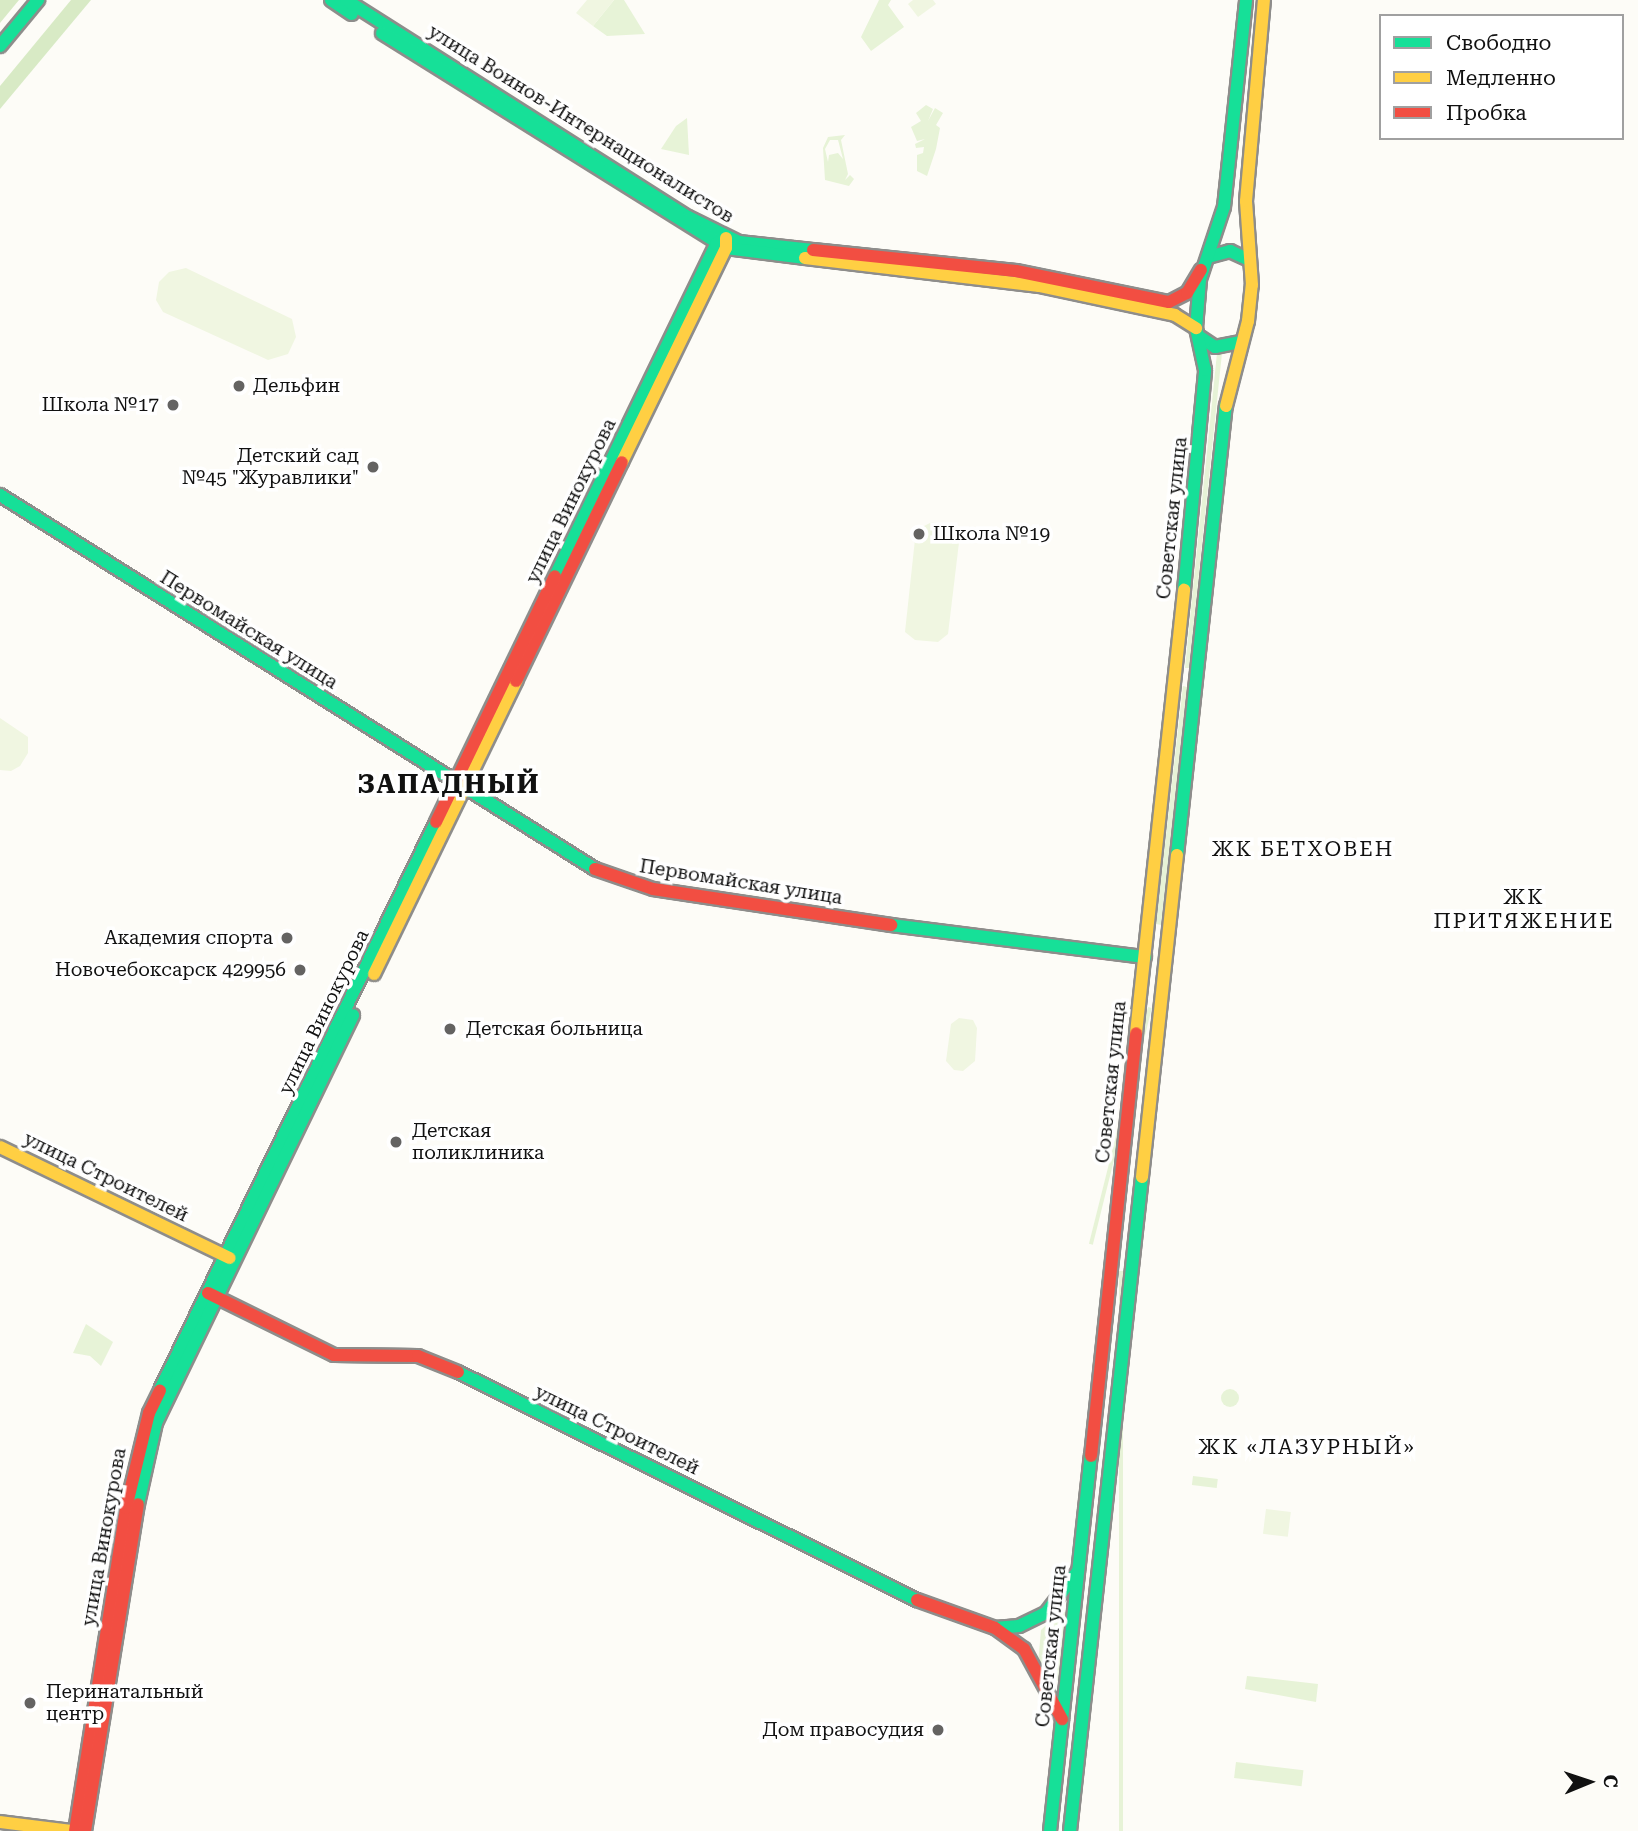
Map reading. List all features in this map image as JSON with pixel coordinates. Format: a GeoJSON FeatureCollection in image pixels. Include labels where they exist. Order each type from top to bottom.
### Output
{"type":"FeatureCollection","features":[{"type":"Feature","properties":{"kind":"main road"},"geometry":{"type":"LineString","coordinates":[[0,46],[38,0]]}},
{"type":"Feature","properties":{"kind":"main road","name":"улица Воинов-Интернационалистов"},"geometry":{"type":"LineString","coordinates":[[331,0],[468,84]]}},
{"type":"Feature","properties":{"kind":"main road","name":"улица Воинов-Интернационалистов"},"geometry":{"type":"LineString","coordinates":[[346,0],[486,96],[723,243],[940,269],[1064,279],[1169,302],[1187,293],[1206,261]]}},
{"type":"Feature","properties":{"kind":"main road"},"geometry":{"type":"LineString","coordinates":[[1206,261],[1228,176],[1246,0]]}},
{"type":"Feature","properties":{"kind":"main road"},"geometry":{"type":"LineString","coordinates":[[1206,261],[1230,251],[1249,260],[1248,164],[1264,0]]}},
{"type":"Feature","properties":{"kind":"main road","name":"улица Винокурова"},"geometry":{"type":"LineString","coordinates":[[73,1831],[116,1607],[156,1423],[211,1295],[723,243]]}},
{"type":"Feature","properties":{"kind":"main road","name":"Советская улица"},"geometry":{"type":"LineString","coordinates":[[1070,1831],[1163,960],[1228,387],[1252,285],[1249,260]]}},
{"type":"Feature","properties":{"kind":"main road","name":"Советская улица"},"geometry":{"type":"LineString","coordinates":[[1050,1831],[1205,384],[1198,332],[1206,261]]}},
{"type":"Feature","properties":{"kind":"main road","name":"улица Воинов-Интернационалистов"},"geometry":{"type":"LineString","coordinates":[[940,269],[1175,315],[1215,346],[1240,342]]}},
{"type":"Feature","properties":{"kind":"main road","name":"Первомайская улица"},"geometry":{"type":"LineString","coordinates":[[0,495],[589,866],[632,884],[801,913],[1163,960]]}},
{"type":"Feature","properties":{"kind":"main road"},"geometry":{"type":"LineString","coordinates":[[1174,676],[1195,678]]}},
{"type":"Feature","properties":{"kind":"main road","name":"улица Строителей"},"geometry":{"type":"LineString","coordinates":[[0,1147],[229,1258]]}},
{"type":"Feature","properties":{"kind":"main road"},"geometry":{"type":"LineString","coordinates":[[1111,1262],[1130,1264]]}},
{"type":"Feature","properties":{"kind":"main road","name":"улица Строителей"},"geometry":{"type":"LineString","coordinates":[[211,1295],[334,1355],[418,1356],[433,1360],[932,1608],[995,1628],[1024,1649],[1062,1720]]}},
{"type":"Feature","properties":{"kind":"main road","name":"улица Строителей"},"geometry":{"type":"LineString","coordinates":[[995,1628],[1019,1626],[1046,1613],[1078,1571]]}},
{"type":"Feature","properties":{"kind":"main road","name":"улица Винокурова"},"geometry":{"type":"LineString","coordinates":[[85,1831],[116,1607]]}},
{"type":"Feature","properties":{"kind":"main road"},"geometry":{"type":"LineString","coordinates":[[0,1822],[73,1831]]}},
{"type":"Feature","properties":{"kind":"green space"},"geometry":{"type":"Polygon","coordinates":[[[0,0],[19,0],[0,23],[0,0]]]}},
{"type":"Feature","properties":{"kind":"green space"},"geometry":{"type":"Polygon","coordinates":[[[71,0],[91,0],[0,109],[0,86],[71,0]]]}},
{"type":"Feature","properties":{"kind":"green space"},"geometry":{"type":"Polygon","coordinates":[[[587,0],[614,0],[593,26],[576,13],[587,0]]]}},
{"type":"Feature","properties":{"kind":"green space"},"geometry":{"type":"Polygon","coordinates":[[[614,0],[624,0],[645,34],[607,36],[593,26],[614,0]]]}},
{"type":"Feature","properties":{"kind":"green space"},"geometry":{"type":"Polygon","coordinates":[[[879,0],[891,0],[888,5],[904,27],[871,51],[861,37],[879,0]]]}},
{"type":"Feature","properties":{"kind":"green space"},"geometry":{"type":"Polygon","coordinates":[[[913,0],[933,0],[936,4],[918,17],[908,4],[913,0]]]}},
{"type":"Feature","properties":{"kind":"green space"},"geometry":{"type":"Polygon","coordinates":[[[926,105],[933,109],[928,121],[935,108],[943,113],[936,125],[940,128],[927,176],[917,171],[917,155],[923,153],[924,147],[916,148],[915,144],[925,139],[917,141],[911,127],[921,121],[916,113],[926,105]]]}},
{"type":"Feature","properties":{"kind":"green space"},"geometry":{"type":"Polygon","coordinates":[[[687,118],[689,155],[661,149],[676,126],[687,118]]]}},
{"type":"Feature","properties":{"kind":"green space"},"geometry":{"type":"Polygon","coordinates":[[[845,135],[841,140],[848,174],[845,180],[850,175],[854,179],[849,186],[825,180],[823,148],[828,137],[845,135]],[[830,140],[825,149],[828,162],[829,155],[838,153],[843,159],[838,140],[830,140]]]}},
{"type":"Feature","properties":{"kind":"green space"},"geometry":{"type":"Polygon","coordinates":[[[186,268],[292,319],[296,337],[288,354],[268,360],[163,312],[156,300],[159,282],[169,272],[186,268]]]}},
{"type":"Feature","properties":{"kind":"green space"},"geometry":{"type":"Polygon","coordinates":[[[1217,353],[1222,353],[1189,668],[1185,668],[1217,353]]]}},
{"type":"Feature","properties":{"kind":"green space"},"geometry":{"type":"Polygon","coordinates":[[[932,522],[952,526],[960,534],[948,634],[938,642],[915,640],[905,632],[916,530],[932,522]]]}},
{"type":"Feature","properties":{"kind":"green space"},"geometry":{"type":"Polygon","coordinates":[[[1183,686],[1187,687],[1161,925],[1156,924],[1183,686]]]}},
{"type":"Feature","properties":{"kind":"green space"},"geometry":{"type":"Polygon","coordinates":[[[0,718],[28,737],[28,753],[20,766],[11,771],[0,770],[0,718]]]}},
{"type":"Feature","properties":{"kind":"green space"},"geometry":{"type":"Polygon","coordinates":[[[1148,1007],[1152,1008],[1093,1245],[1089,1244],[1148,1007]]]}},
{"type":"Feature","properties":{"kind":"green space"},"geometry":{"type":"Polygon","coordinates":[[[959,1018],[973,1020],[977,1028],[975,1061],[963,1071],[954,1070],[946,1061],[951,1024],[959,1018]]]}},
{"type":"Feature","properties":{"kind":"green space"},"geometry":{"type":"Polygon","coordinates":[[[1119,1271],[1123,1271],[1123,1831],[1119,1831],[1119,1271]]]}},
{"type":"Feature","properties":{"kind":"green space"},"geometry":{"type":"Polygon","coordinates":[[[86,1324],[113,1342],[101,1366],[90,1356],[73,1353],[86,1324]]]}},
{"type":"Feature","properties":{"kind":"green space"},"geometry":{"type":"Polygon","coordinates":[[[1230,1389],[1236,1392],[1239,1398],[1236,1404],[1230,1407],[1224,1404],[1221,1398],[1224,1392],[1230,1389]]]}},
{"type":"Feature","properties":{"kind":"green space"},"geometry":{"type":"Polygon","coordinates":[[[1193,1476],[1218,1479],[1217,1488],[1192,1485],[1193,1476]]]}},
{"type":"Feature","properties":{"kind":"green space"},"geometry":{"type":"Polygon","coordinates":[[[1266,1509],[1291,1512],[1288,1537],[1263,1534],[1266,1509]]]}},
{"type":"Feature","properties":{"kind":"green space"},"geometry":{"type":"Polygon","coordinates":[[[1060,1612],[1067,1612],[1060,1683],[1038,1664],[1041,1630],[1060,1612]]]}},
{"type":"Feature","properties":{"kind":"green space"},"geometry":{"type":"Polygon","coordinates":[[[1247,1676],[1318,1684],[1316,1702],[1245,1689],[1247,1676]]]}},
{"type":"Feature","properties":{"kind":"green space"},"geometry":{"type":"Polygon","coordinates":[[[1236,1762],[1303,1770],[1302,1786],[1234,1778],[1236,1762]]]}},
{"type":"Feature","properties":{"kind":"traffic: fast"},"geometry":{"type":"LineString","coordinates":[[0,46],[38,0]]}},
{"type":"Feature","properties":{"kind":"traffic: fast"},"geometry":{"type":"LineString","coordinates":[[331,0],[352,14]]}},
{"type":"Feature","properties":{"kind":"traffic: fast"},"geometry":{"type":"LineString","coordinates":[[346,0],[688,217],[739,242],[813,250]]}},
{"type":"Feature","properties":{"kind":"traffic: fast"},"geometry":{"type":"LineString","coordinates":[[1184,590],[1205,370],[1196,328],[1200,279],[1224,207],[1246,0]]}},
{"type":"Feature","properties":{"kind":"traffic: fast"},"geometry":{"type":"LineString","coordinates":[[382,33],[726,248],[805,258]]}},
{"type":"Feature","properties":{"kind":"traffic: fast"},"geometry":{"type":"LineString","coordinates":[[555,576],[716,244],[726,238]]}},
{"type":"Feature","properties":{"kind":"traffic: fast"},"geometry":{"type":"LineString","coordinates":[[1208,257],[1230,251],[1249,260]]}},
{"type":"Feature","properties":{"kind":"traffic: fast"},"geometry":{"type":"LineString","coordinates":[[1200,337],[1215,347],[1240,342]]}},
{"type":"Feature","properties":{"kind":"traffic: fast"},"geometry":{"type":"LineString","coordinates":[[1177,855],[1226,406]]}},
{"type":"Feature","properties":{"kind":"traffic: fast"},"geometry":{"type":"LineString","coordinates":[[0,495],[595,869]]}},
{"type":"Feature","properties":{"kind":"traffic: fast"},"geometry":{"type":"LineString","coordinates":[[160,1390],[436,822]]}},
{"type":"Feature","properties":{"kind":"traffic: fast"},"geometry":{"type":"LineString","coordinates":[[891,925],[1145,957]]}},
{"type":"Feature","properties":{"kind":"traffic: fast"},"geometry":{"type":"LineString","coordinates":[[138,1504],[156,1423],[353,1015]]}},
{"type":"Feature","properties":{"kind":"traffic: fast"},"geometry":{"type":"LineString","coordinates":[[1070,1831],[1142,1177]]}},
{"type":"Feature","properties":{"kind":"traffic: fast"},"geometry":{"type":"LineString","coordinates":[[458,1372],[917,1600]]}},
{"type":"Feature","properties":{"kind":"traffic: fast"},"geometry":{"type":"LineString","coordinates":[[1050,1831],[1091,1456]]}},
{"type":"Feature","properties":{"kind":"traffic: fast"},"geometry":{"type":"LineString","coordinates":[[995,1628],[1019,1626],[1046,1613],[1078,1571]]}},
{"type":"Feature","properties":{"kind":"traffic: slow"},"geometry":{"type":"LineString","coordinates":[[1226,406],[1248,321],[1252,285],[1246,201],[1264,0]]}},
{"type":"Feature","properties":{"kind":"traffic: slow"},"geometry":{"type":"LineString","coordinates":[[622,462],[726,248],[726,238]]}},
{"type":"Feature","properties":{"kind":"traffic: slow"},"geometry":{"type":"LineString","coordinates":[[805,258],[1039,286],[1175,315],[1196,328]]}},
{"type":"Feature","properties":{"kind":"traffic: slow"},"geometry":{"type":"LineString","coordinates":[[1136,1033],[1184,590]]}},
{"type":"Feature","properties":{"kind":"traffic: slow"},"geometry":{"type":"LineString","coordinates":[[374,974],[516,681]]}},
{"type":"Feature","properties":{"kind":"traffic: slow"},"geometry":{"type":"LineString","coordinates":[[1142,1177],[1177,855]]}},
{"type":"Feature","properties":{"kind":"traffic: slow"},"geometry":{"type":"LineString","coordinates":[[0,1147],[230,1258]]}},
{"type":"Feature","properties":{"kind":"traffic: slow"},"geometry":{"type":"LineString","coordinates":[[0,1822],[71,1831]]}},
{"type":"Feature","properties":{"kind":"traffic: jam"},"geometry":{"type":"LineString","coordinates":[[813,250],[1016,271],[1169,302],[1187,293],[1201,270]]}},
{"type":"Feature","properties":{"kind":"traffic: jam"},"geometry":{"type":"LineString","coordinates":[[516,681],[622,462]]}},
{"type":"Feature","properties":{"kind":"traffic: jam"},"geometry":{"type":"LineString","coordinates":[[436,822],[555,576]]}},
{"type":"Feature","properties":{"kind":"traffic: jam"},"geometry":{"type":"LineString","coordinates":[[595,869],[653,889],[891,925]]}},
{"type":"Feature","properties":{"kind":"traffic: jam"},"geometry":{"type":"LineString","coordinates":[[1091,1456],[1136,1033]]}},
{"type":"Feature","properties":{"kind":"traffic: jam"},"geometry":{"type":"LineString","coordinates":[[208,1293],[334,1355],[418,1356],[458,1372]]}},
{"type":"Feature","properties":{"kind":"traffic: jam"},"geometry":{"type":"LineString","coordinates":[[75,1831],[126,1508],[149,1413],[160,1390]]}},
{"type":"Feature","properties":{"kind":"traffic: jam"},"geometry":{"type":"LineString","coordinates":[[85,1831],[138,1504]]}},
{"type":"Feature","properties":{"kind":"traffic: jam"},"geometry":{"type":"LineString","coordinates":[[917,1600],[995,1628],[1024,1649],[1062,1719]]}},
{"type":"Feature","properties":{"kind":"place","name":"Дельфин"},"geometry":{"type":"Point","coordinates":[239,386]}},
{"type":"Feature","properties":{"kind":"place","name":"Школа №17"},"geometry":{"type":"Point","coordinates":[173,405]}},
{"type":"Feature","properties":{"kind":"place","name":"Детский сад №45 \"Журавлики\""},"geometry":{"type":"Point","coordinates":[373,467]}},
{"type":"Feature","properties":{"kind":"place","name":"Школа №19"},"geometry":{"type":"Point","coordinates":[919,534]}},
{"type":"Feature","properties":{"kind":"place","name":"Академия спорта"},"geometry":{"type":"Point","coordinates":[287,938]}},
{"type":"Feature","properties":{"kind":"place","name":"Новочебоксарск 429956"},"geometry":{"type":"Point","coordinates":[300,970]}},
{"type":"Feature","properties":{"kind":"place","name":"Детская больница"},"geometry":{"type":"Point","coordinates":[450,1029]}},
{"type":"Feature","properties":{"kind":"place","name":"Детская поликлиника"},"geometry":{"type":"Point","coordinates":[396,1142]}},
{"type":"Feature","properties":{"kind":"place","name":"Перинатальный центр"},"geometry":{"type":"Point","coordinates":[30,1703]}},
{"type":"Feature","properties":{"kind":"place","name":"Дом правосудия"},"geometry":{"type":"Point","coordinates":[938,1730]}},
{"type":"Feature","properties":{"kind":"district","name":"ЗАПАДНЫЙ"},"geometry":{"type":"Point","coordinates":[449,785]}},
{"type":"Feature","properties":{"kind":"district","name":"ЖК БЕТХОВЕН"},"geometry":{"type":"Point","coordinates":[1303,849]}},
{"type":"Feature","properties":{"kind":"district","name":"ЖК ПРИТЯЖЕНИЕ"},"geometry":{"type":"Point","coordinates":[1524,909]}},
{"type":"Feature","properties":{"kind":"district","name":"ЖК «ЛАЗУРНЫЙ»"},"geometry":{"type":"Point","coordinates":[1307,1447]}}]}
